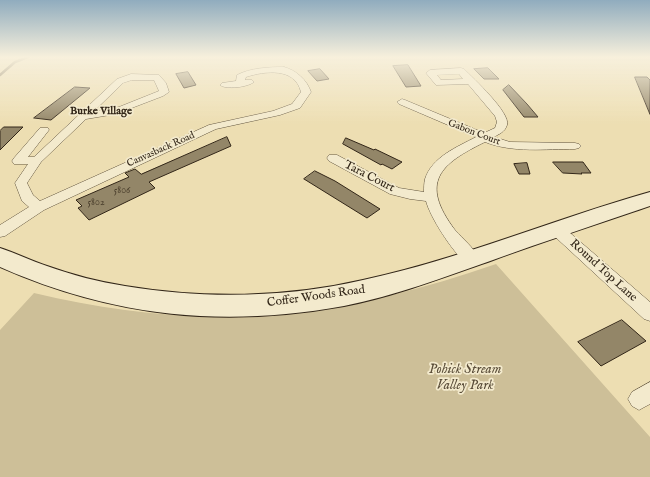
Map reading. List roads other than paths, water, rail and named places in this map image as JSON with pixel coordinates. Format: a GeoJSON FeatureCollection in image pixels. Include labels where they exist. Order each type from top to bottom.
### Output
{"type":"FeatureCollection","features":[{"type":"Feature","properties":{"kind":"street"},"geometry":{"type":"LineString","coordinates":[[39,207],[27,198],[21,183],[36,160],[120,80],[124,79]]}},
{"type":"Feature","properties":{"kind":"street"},"geometry":{"type":"LineString","coordinates":[[83,116],[103,115],[115,112],[160,94],[164,92],[164,90],[159,79]]}},
{"type":"Feature","properties":{"kind":"street","name":"Canvasback Road"},"geometry":{"type":"LineString","coordinates":[[225,85],[241,83],[240,79]]}},
{"type":"Feature","properties":{"kind":"street","name":"Canvasback Road"},"geometry":{"type":"LineString","coordinates":[[0,232],[39,207],[178,142],[213,128],[276,113],[296,106],[305,96],[306,90],[297,79]]}},
{"type":"Feature","properties":{"kind":"street"},"geometry":{"type":"LineString","coordinates":[[470,81],[495,108],[502,121],[502,126],[499,130],[452,154],[437,168],[431,179],[430,197],[451,236],[471,258]]}},
{"type":"Feature","properties":{"kind":"street","name":"Gabon Court"},"geometry":{"type":"LineString","coordinates":[[402,102],[483,138],[510,145],[575,146]]}},
{"type":"Feature","properties":{"kind":"street"},"geometry":{"type":"LineString","coordinates":[[36,160],[18,161],[44,130]]}},
{"type":"Feature","properties":{"kind":"street","name":"Tara Court"},"geometry":{"type":"LineString","coordinates":[[333,158],[395,191],[410,195],[430,197]]}},
{"type":"Feature","properties":{"kind":"street","name":"Coffer Woods Road"},"geometry":{"type":"LineString","coordinates":[[0,257],[47,277],[92,290],[133,299],[168,304],[228,306],[286,303],[344,295],[394,284],[650,199]]}},
{"type":"Feature","properties":{"kind":"street","name":"Round Top Lane"},"geometry":{"type":"LineString","coordinates":[[557,230],[650,313]]}},
{"type":"Feature","properties":{"kind":"district","name":"Burke Village"},"geometry":{"type":"Point","coordinates":[101,112]}},
{"type":"Feature","properties":{"kind":"park label","name":"Pohick Stream Valley Park"},"geometry":{"type":"Point","coordinates":[465,378]}}]}
